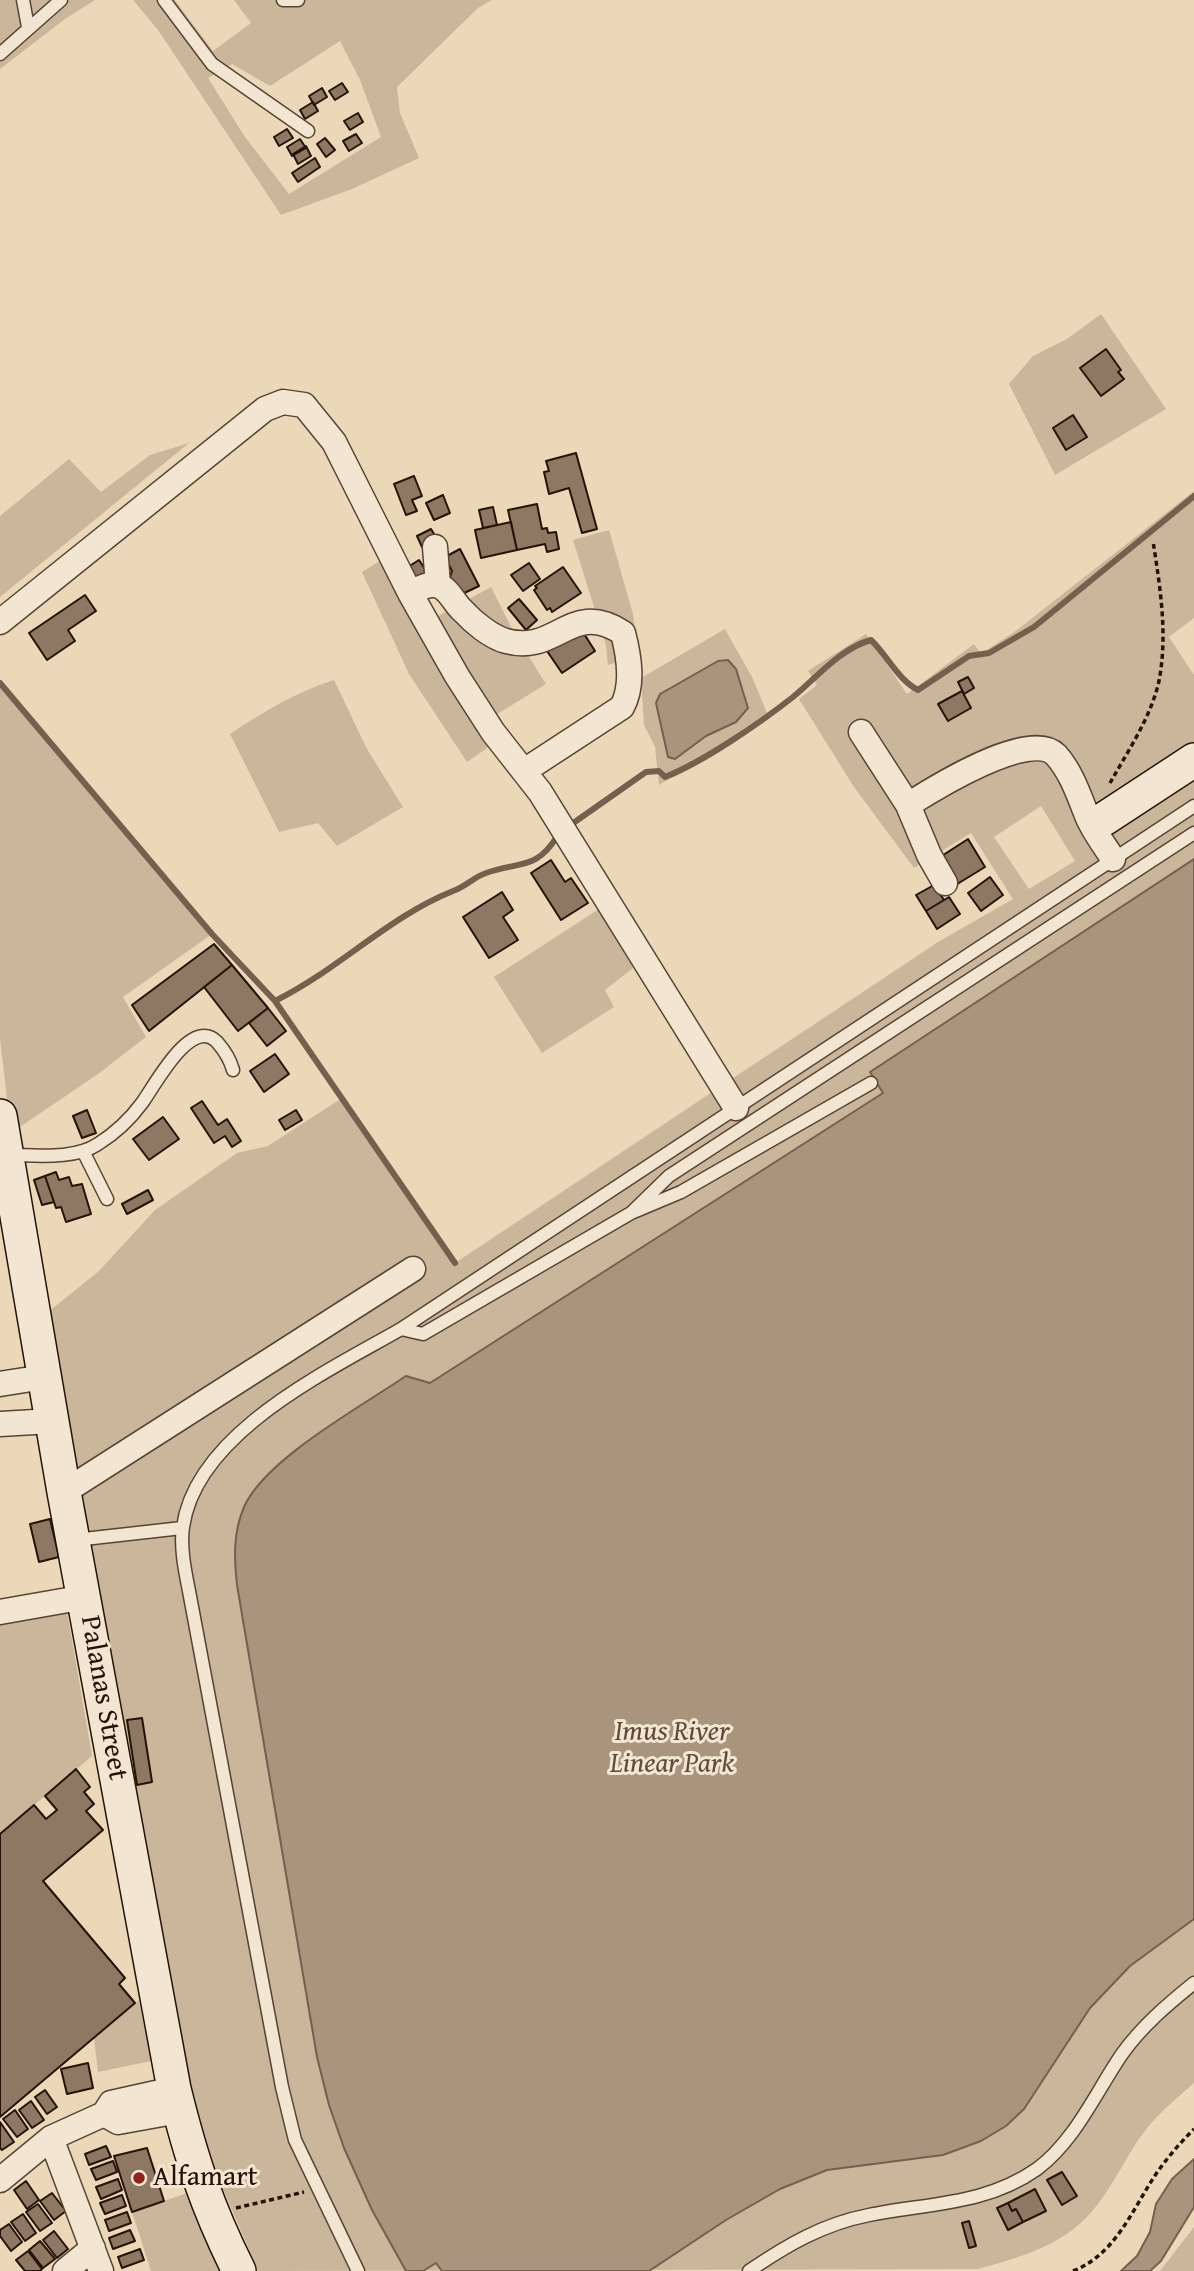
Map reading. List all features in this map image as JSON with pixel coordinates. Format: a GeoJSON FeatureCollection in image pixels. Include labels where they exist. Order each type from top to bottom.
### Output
{"type":"FeatureCollection","features":[{"type":"Feature","properties":{"kind":"main road"},"geometry":{"type":"LineString","coordinates":[[1096,820],[1194,760]]}},
{"type":"Feature","properties":{"kind":"main road","name":"Palanas Street"},"geometry":{"type":"LineString","coordinates":[[0,1116],[64,1492],[176,2100],[210,2214],[239,2271]]}},
{"type":"Feature","properties":{"kind":"street"},"geometry":{"type":"LineString","coordinates":[[0,622],[265,409],[283,402],[304,405],[334,442],[410,593],[457,676],[540,792],[736,1108]]}},
{"type":"Feature","properties":{"kind":"street"},"geometry":{"type":"LineString","coordinates":[[435,547],[438,585]]}},
{"type":"Feature","properties":{"kind":"street"},"geometry":{"type":"LineString","coordinates":[[410,593],[426,585],[438,585],[446,589],[462,610],[504,640],[525,644],[538,643],[579,622],[591,620],[606,622],[623,633],[628,652],[629,680],[627,697],[622,707],[524,771]]}},
{"type":"Feature","properties":{"kind":"street"},"geometry":{"type":"LineString","coordinates":[[861,732],[908,805],[929,855],[946,883]]}},
{"type":"Feature","properties":{"kind":"street"},"geometry":{"type":"LineString","coordinates":[[908,805],[962,774],[1006,754],[1041,748],[1054,753],[1069,773],[1096,820],[1113,859]]}},
{"type":"Feature","properties":{"kind":"street"},"geometry":{"type":"LineString","coordinates":[[64,1492],[412,1269]]}},
{"type":"Feature","properties":{"kind":"street"},"geometry":{"type":"LineString","coordinates":[[0,1384],[44,1377]]}},
{"type":"Feature","properties":{"kind":"street"},"geometry":{"type":"LineString","coordinates":[[0,1424],[52,1421]]}},
{"type":"Feature","properties":{"kind":"street"},"geometry":{"type":"LineString","coordinates":[[0,1612],[85,1597]]}},
{"type":"Feature","properties":{"kind":"street"},"geometry":{"type":"LineString","coordinates":[[0,2180],[51,2138],[104,2114],[118,2122],[176,2100]]}},
{"type":"Feature","properties":{"kind":"street"},"geometry":{"type":"LineString","coordinates":[[51,2138],[97,2260],[65,2271]]}},
{"type":"Feature","properties":{"kind":"lane"},"geometry":{"type":"LineString","coordinates":[[23,0],[28,27]]}},
{"type":"Feature","properties":{"kind":"lane"},"geometry":{"type":"LineString","coordinates":[[0,54],[15,44],[28,27],[61,0]]}},
{"type":"Feature","properties":{"kind":"lane"},"geometry":{"type":"LineString","coordinates":[[164,0],[212,64],[308,131]]}},
{"type":"Feature","properties":{"kind":"lane"},"geometry":{"type":"LineString","coordinates":[[283,0],[298,0]]}},
{"type":"Feature","properties":{"kind":"lane"},"geometry":{"type":"LineString","coordinates":[[358,2271],[316,2189],[295,2140],[282,2087],[187,1581],[182,1528],[190,1502],[210,1464],[241,1430],[326,1373],[401,1329],[1194,806]]}},
{"type":"Feature","properties":{"kind":"lane"},"geometry":{"type":"LineString","coordinates":[[631,1213],[669,1176],[1194,832]]}},
{"type":"Feature","properties":{"kind":"lane"},"geometry":{"type":"LineString","coordinates":[[7,1155],[83,1151],[112,1133],[141,1105],[163,1071],[188,1042],[201,1036],[213,1038],[230,1060],[233,1070]]}},
{"type":"Feature","properties":{"kind":"lane"},"geometry":{"type":"LineString","coordinates":[[401,1329],[423,1334],[631,1213],[681,1192],[870,1083]]}},
{"type":"Feature","properties":{"kind":"lane"},"geometry":{"type":"LineString","coordinates":[[83,1151],[107,1199]]}},
{"type":"Feature","properties":{"kind":"lane"},"geometry":{"type":"LineString","coordinates":[[74,1540],[182,1528]]}},
{"type":"Feature","properties":{"kind":"lane"},"geometry":{"type":"LineString","coordinates":[[749,2271],[804,2236],[829,2225],[868,2215],[982,2197],[1037,2169],[1059,2149],[1124,2052],[1147,2024],[1194,1983]]}},
{"type":"Feature","properties":{"kind":"path"},"geometry":{"type":"LineString","coordinates":[[1096,820],[1139,732],[1158,682],[1163,614],[1153,541]]}},
{"type":"Feature","properties":{"kind":"path"},"geometry":{"type":"LineString","coordinates":[[1073,2271],[1108,2248],[1157,2173],[1194,2129]]}},
{"type":"Feature","properties":{"kind":"path"},"geometry":{"type":"LineString","coordinates":[[210,2214],[316,2189]]}},
{"type":"Feature","properties":{"kind":"green space"},"geometry":{"type":"Polygon","coordinates":[[[0,0],[95,0],[65,19],[0,69],[0,0]]]}},
{"type":"Feature","properties":{"kind":"green space"},"geometry":{"type":"Polygon","coordinates":[[[133,0],[175,0],[213,51],[251,23],[234,0],[492,0],[478,8],[397,87],[400,113],[419,158],[352,189],[281,215],[158,30],[133,0]],[[340,41],[270,86],[232,64],[208,78],[245,137],[289,194],[381,137],[360,80],[340,41]]]}},
{"type":"Feature","properties":{"kind":"green space"},"geometry":{"type":"Polygon","coordinates":[[[1101,314],[1166,409],[1055,475],[1009,384],[1033,356],[1067,339],[1101,314]]]}},
{"type":"Feature","properties":{"kind":"green space"},"geometry":{"type":"Polygon","coordinates":[[[189,443],[0,597],[0,516],[69,459],[101,492],[150,455],[189,443]]]}},
{"type":"Feature","properties":{"kind":"green space","name":"Imus River Linear Park"},"geometry":{"type":"Polygon","coordinates":[[[1194,491],[1194,618],[1169,637],[1194,675],[1194,2083],[1147,2129],[1104,2196],[1076,2227],[1042,2248],[978,2269],[258,2271],[197,2128],[42,1317],[99,1271],[155,1210],[237,1153],[268,1146],[342,1098],[455,1263],[938,942],[1013,899],[971,833],[914,868],[854,787],[799,699],[817,685],[808,671],[866,634],[907,694],[974,644],[981,654],[1017,630],[1194,491]],[[1041,806],[994,837],[1029,889],[1075,861],[1041,806]]]}},
{"type":"Feature","properties":{"kind":"green space"},"geometry":{"type":"Polygon","coordinates":[[[609,530],[633,614],[638,655],[608,665],[606,645],[573,540],[609,530]]]}},
{"type":"Feature","properties":{"kind":"green space"},"geometry":{"type":"Polygon","coordinates":[[[383,559],[420,626],[491,587],[514,633],[546,684],[478,726],[490,746],[467,762],[409,674],[362,572],[383,559]]]}},
{"type":"Feature","properties":{"kind":"green space"},"geometry":{"type":"Polygon","coordinates":[[[725,629],[753,679],[769,718],[659,785],[655,747],[644,725],[641,678],[725,629]],[[736,669],[676,685],[660,694],[657,703],[668,757],[693,746],[712,733],[745,695],[736,669]]]}},
{"type":"Feature","properties":{"kind":"green space"},"geometry":{"type":"Polygon","coordinates":[[[334,680],[367,749],[403,807],[337,846],[318,823],[279,832],[230,734],[280,703],[334,680]]]}},
{"type":"Feature","properties":{"kind":"green space"},"geometry":{"type":"Polygon","coordinates":[[[0,681],[212,934],[123,997],[146,1037],[98,1074],[11,1133],[0,1039],[0,681]]]}},
{"type":"Feature","properties":{"kind":"green space"},"geometry":{"type":"Polygon","coordinates":[[[599,909],[633,968],[605,990],[614,1007],[542,1053],[494,977],[599,909]]]}},
{"type":"Feature","properties":{"kind":"green space"},"geometry":{"type":"Polygon","coordinates":[[[67,1611],[92,1756],[0,1834],[0,1624],[67,1611]]]}},
{"type":"Feature","properties":{"kind":"green space"},"geometry":{"type":"Polygon","coordinates":[[[139,2000],[151,2061],[98,2072],[94,2038],[139,2000]]]}},
{"type":"Feature","properties":{"kind":"green space"},"geometry":{"type":"Polygon","coordinates":[[[187,2193],[224,2271],[151,2271],[132,2212],[187,2193]]]}},
{"type":"Feature","properties":{"kind":"green space"},"geometry":{"type":"Polygon","coordinates":[[[1194,2227],[1194,2271],[1160,2271],[1194,2227]]]}},
{"type":"Feature","properties":{"kind":"shaded area"},"geometry":{"type":"Polygon","coordinates":[[[728,660],[736,669],[748,708],[736,722],[706,736],[675,759],[668,757],[656,703],[660,694],[718,661],[728,660]]]}},
{"type":"Feature","properties":{"kind":"shaded area","name":"Imus River Linear Park"},"geometry":{"type":"Polygon","coordinates":[[[1194,859],[1194,1919],[1130,1966],[1090,2008],[1024,2109],[1006,2126],[981,2141],[943,2155],[827,2170],[780,2189],[726,2220],[649,2271],[442,2271],[436,2263],[423,2271],[406,2271],[372,2210],[344,2148],[329,2105],[317,2057],[237,1585],[235,1546],[244,1507],[272,1470],[316,1435],[406,1376],[430,1383],[883,1093],[870,1072],[1194,859]]]}},
{"type":"Feature","properties":{"kind":"shaded area"},"geometry":{"type":"Polygon","coordinates":[[[1194,2159],[1194,2207],[1161,2261],[1150,2271],[1121,2271],[1137,2256],[1150,2232],[1156,2204],[1172,2179],[1194,2159]]]}},
{"type":"Feature","properties":{"kind":"building"},"geometry":{"type":"Polygon","coordinates":[[[342,83],[348,92],[335,100],[329,91],[342,83]]]}},
{"type":"Feature","properties":{"kind":"building"},"geometry":{"type":"Polygon","coordinates":[[[322,88],[327,97],[314,105],[309,96],[322,88]]]}},
{"type":"Feature","properties":{"kind":"building"},"geometry":{"type":"Polygon","coordinates":[[[313,102],[318,111],[305,119],[300,110],[313,102]]]}},
{"type":"Feature","properties":{"kind":"building"},"geometry":{"type":"Polygon","coordinates":[[[358,113],[363,122],[350,130],[344,121],[358,113]]]}},
{"type":"Feature","properties":{"kind":"building"},"geometry":{"type":"Polygon","coordinates":[[[287,129],[293,138],[279,146],[274,137],[287,129]]]}},
{"type":"Feature","properties":{"kind":"building"},"geometry":{"type":"Polygon","coordinates":[[[356,134],[362,143],[349,151],[343,141],[356,134]]]}},
{"type":"Feature","properties":{"kind":"building"},"geometry":{"type":"Polygon","coordinates":[[[325,138],[335,150],[326,157],[317,144],[325,138]]]}},
{"type":"Feature","properties":{"kind":"building"},"geometry":{"type":"Polygon","coordinates":[[[300,139],[306,148],[292,156],[287,147],[300,139]]]}},
{"type":"Feature","properties":{"kind":"building"},"geometry":{"type":"Polygon","coordinates":[[[306,146],[311,156],[298,164],[293,154],[306,146]]]}},
{"type":"Feature","properties":{"kind":"building"},"geometry":{"type":"Polygon","coordinates":[[[315,158],[320,167],[298,182],[292,173],[315,158]]]}},
{"type":"Feature","properties":{"kind":"building"},"geometry":{"type":"Polygon","coordinates":[[[1106,349],[1124,379],[1101,396],[1080,368],[1106,349]]]}},
{"type":"Feature","properties":{"kind":"building"},"geometry":{"type":"Polygon","coordinates":[[[1073,415],[1087,437],[1066,450],[1053,428],[1073,415]]]}},
{"type":"Feature","properties":{"kind":"building"},"geometry":{"type":"Polygon","coordinates":[[[576,453],[597,529],[582,533],[569,488],[549,494],[544,472],[549,471],[546,461],[576,453]]]}},
{"type":"Feature","properties":{"kind":"building"},"geometry":{"type":"Polygon","coordinates":[[[414,476],[422,496],[412,500],[417,511],[406,515],[394,484],[414,476]]]}},
{"type":"Feature","properties":{"kind":"building"},"geometry":{"type":"Polygon","coordinates":[[[443,495],[450,513],[434,520],[426,503],[443,495]]]}},
{"type":"Feature","properties":{"kind":"building"},"geometry":{"type":"Polygon","coordinates":[[[537,504],[542,529],[547,528],[548,533],[556,532],[559,549],[547,552],[545,544],[517,550],[508,510],[537,504]]]}},
{"type":"Feature","properties":{"kind":"building"},"geometry":{"type":"Polygon","coordinates":[[[493,507],[497,525],[483,528],[479,510],[493,507]]]}},
{"type":"Feature","properties":{"kind":"building"},"geometry":{"type":"Polygon","coordinates":[[[511,522],[517,550],[481,558],[475,530],[511,522]]]}},
{"type":"Feature","properties":{"kind":"building"},"geometry":{"type":"Polygon","coordinates":[[[431,529],[437,539],[422,547],[417,536],[431,529]]]}},
{"type":"Feature","properties":{"kind":"building"},"geometry":{"type":"Polygon","coordinates":[[[460,549],[479,586],[456,597],[448,583],[452,571],[445,557],[460,549]]]}},
{"type":"Feature","properties":{"kind":"building"},"geometry":{"type":"Polygon","coordinates":[[[419,560],[428,574],[417,581],[408,567],[419,560]]]}},
{"type":"Feature","properties":{"kind":"building"},"geometry":{"type":"Polygon","coordinates":[[[529,563],[540,579],[523,591],[511,575],[529,563]]]}},
{"type":"Feature","properties":{"kind":"building"},"geometry":{"type":"Polygon","coordinates":[[[563,567],[581,593],[552,612],[550,608],[547,610],[534,590],[537,588],[535,586],[563,567]]]}},
{"type":"Feature","properties":{"kind":"building"},"geometry":{"type":"Polygon","coordinates":[[[85,595],[96,611],[68,630],[75,641],[47,660],[29,633],[85,595]]]}},
{"type":"Feature","properties":{"kind":"building"},"geometry":{"type":"Polygon","coordinates":[[[519,599],[537,620],[526,630],[508,608],[519,599]]]}},
{"type":"Feature","properties":{"kind":"building"},"geometry":{"type":"Polygon","coordinates":[[[581,629],[595,651],[562,673],[547,651],[581,629]]]}},
{"type":"Feature","properties":{"kind":"building"},"geometry":{"type":"Polygon","coordinates":[[[968,677],[974,688],[964,694],[958,682],[968,677]]]}},
{"type":"Feature","properties":{"kind":"building"},"geometry":{"type":"Polygon","coordinates":[[[962,691],[971,708],[948,721],[938,704],[962,691]]]}},
{"type":"Feature","properties":{"kind":"building"},"geometry":{"type":"Polygon","coordinates":[[[968,839],[985,867],[954,886],[937,859],[968,839]]]}},
{"type":"Feature","properties":{"kind":"building"},"geometry":{"type":"Polygon","coordinates":[[[551,860],[565,882],[571,878],[588,903],[561,920],[531,873],[551,860]]]}},
{"type":"Feature","properties":{"kind":"building"},"geometry":{"type":"Polygon","coordinates":[[[990,877],[1003,895],[981,911],[968,893],[990,877]]]}},
{"type":"Feature","properties":{"kind":"building"},"geometry":{"type":"Polygon","coordinates":[[[934,885],[944,900],[926,911],[916,895],[934,885]]]}},
{"type":"Feature","properties":{"kind":"building"},"geometry":{"type":"Polygon","coordinates":[[[502,892],[513,910],[503,917],[518,940],[489,958],[463,917],[502,892]]]}},
{"type":"Feature","properties":{"kind":"building"},"geometry":{"type":"Polygon","coordinates":[[[949,897],[960,914],[937,929],[926,911],[949,897]]]}},
{"type":"Feature","properties":{"kind":"building"},"geometry":{"type":"Polygon","coordinates":[[[214,944],[232,965],[149,1031],[132,1005],[214,944]]]}},
{"type":"Feature","properties":{"kind":"building"},"geometry":{"type":"Polygon","coordinates":[[[232,965],[268,1008],[238,1031],[204,987],[232,965]]]}},
{"type":"Feature","properties":{"kind":"building"},"geometry":{"type":"Polygon","coordinates":[[[268,1008],[286,1031],[267,1046],[249,1023],[268,1008]]]}},
{"type":"Feature","properties":{"kind":"building"},"geometry":{"type":"Polygon","coordinates":[[[275,1054],[289,1074],[264,1092],[250,1071],[275,1054]]]}},
{"type":"Feature","properties":{"kind":"building"},"geometry":{"type":"Polygon","coordinates":[[[202,1101],[218,1125],[227,1119],[241,1141],[232,1147],[225,1136],[214,1143],[191,1108],[202,1101]]]}},
{"type":"Feature","properties":{"kind":"building"},"geometry":{"type":"Polygon","coordinates":[[[87,1110],[96,1133],[82,1138],[73,1116],[87,1110]]]}},
{"type":"Feature","properties":{"kind":"building"},"geometry":{"type":"Polygon","coordinates":[[[296,1110],[302,1120],[285,1130],[279,1120],[296,1110]]]}},
{"type":"Feature","properties":{"kind":"building"},"geometry":{"type":"Polygon","coordinates":[[[163,1117],[179,1139],[149,1160],[133,1139],[163,1117]]]}},
{"type":"Feature","properties":{"kind":"building"},"geometry":{"type":"Polygon","coordinates":[[[56,1172],[59,1180],[69,1177],[72,1186],[82,1184],[91,1214],[66,1222],[61,1207],[56,1208],[45,1176],[56,1172]]]}},
{"type":"Feature","properties":{"kind":"building"},"geometry":{"type":"Polygon","coordinates":[[[45,1176],[54,1202],[42,1205],[34,1180],[45,1176]]]}},
{"type":"Feature","properties":{"kind":"building"},"geometry":{"type":"Polygon","coordinates":[[[148,1190],[153,1200],[127,1214],[122,1204],[148,1190]]]}},
{"type":"Feature","properties":{"kind":"building"},"geometry":{"type":"Polygon","coordinates":[[[50,1519],[59,1557],[39,1562],[30,1524],[50,1519]]]}},
{"type":"Feature","properties":{"kind":"building"},"geometry":{"type":"Polygon","coordinates":[[[142,1718],[152,1782],[137,1785],[127,1720],[142,1718]]]}},
{"type":"Feature","properties":{"kind":"building"},"geometry":{"type":"Polygon","coordinates":[[[76,1769],[90,1787],[84,1792],[94,1804],[86,1811],[103,1830],[43,1881],[125,1978],[119,1984],[135,2003],[0,2117],[0,1834],[34,1805],[46,1819],[57,1810],[45,1796],[76,1769]]]}},
{"type":"Feature","properties":{"kind":"building"},"geometry":{"type":"Polygon","coordinates":[[[88,2063],[93,2088],[67,2094],[61,2069],[88,2063]]]}},
{"type":"Feature","properties":{"kind":"building"},"geometry":{"type":"Polygon","coordinates":[[[45,2090],[57,2107],[47,2114],[35,2097],[45,2090]]]}},
{"type":"Feature","properties":{"kind":"building"},"geometry":{"type":"Polygon","coordinates":[[[31,2101],[44,2120],[32,2128],[19,2110],[31,2101]]]}},
{"type":"Feature","properties":{"kind":"building"},"geometry":{"type":"Polygon","coordinates":[[[15,2110],[28,2129],[17,2137],[3,2119],[15,2110]]]}},
{"type":"Feature","properties":{"kind":"building"},"geometry":{"type":"Polygon","coordinates":[[[0,2122],[14,2142],[2,2150],[0,2148],[0,2122]]]}},
{"type":"Feature","properties":{"kind":"building"},"geometry":{"type":"Polygon","coordinates":[[[106,2146],[111,2157],[89,2165],[85,2154],[106,2146]]]}},
{"type":"Feature","properties":{"kind":"building","name":"Alfamart"},"geometry":{"type":"Polygon","coordinates":[[[147,2148],[164,2201],[132,2212],[114,2156],[147,2148]]]}},
{"type":"Feature","properties":{"kind":"building"},"geometry":{"type":"Polygon","coordinates":[[[113,2161],[117,2172],[96,2180],[91,2169],[113,2161]]]}},
{"type":"Feature","properties":{"kind":"building"},"geometry":{"type":"Polygon","coordinates":[[[1062,2172],[1077,2196],[1062,2205],[1047,2180],[1062,2172]]]}},
{"type":"Feature","properties":{"kind":"building"},"geometry":{"type":"Polygon","coordinates":[[[118,2179],[122,2190],[101,2199],[96,2187],[118,2179]]]}},
{"type":"Feature","properties":{"kind":"building"},"geometry":{"type":"Polygon","coordinates":[[[26,2181],[39,2200],[27,2209],[14,2190],[26,2181]]]}},
{"type":"Feature","properties":{"kind":"building"},"geometry":{"type":"Polygon","coordinates":[[[1035,2189],[1046,2211],[1023,2222],[1016,2209],[1012,2211],[1008,2203],[1035,2189]]]}},
{"type":"Feature","properties":{"kind":"building"},"geometry":{"type":"Polygon","coordinates":[[[52,2193],[66,2211],[54,2220],[40,2201],[52,2193]]]}},
{"type":"Feature","properties":{"kind":"building"},"geometry":{"type":"Polygon","coordinates":[[[122,2195],[126,2206],[105,2214],[100,2203],[122,2195]]]}},
{"type":"Feature","properties":{"kind":"building"},"geometry":{"type":"Polygon","coordinates":[[[1008,2203],[1012,2211],[1016,2209],[1023,2222],[1008,2230],[997,2208],[1008,2203]]]}},
{"type":"Feature","properties":{"kind":"building"},"geometry":{"type":"Polygon","coordinates":[[[38,2204],[52,2223],[40,2231],[26,2212],[38,2204]]]}},
{"type":"Feature","properties":{"kind":"building"},"geometry":{"type":"Polygon","coordinates":[[[127,2212],[131,2223],[109,2231],[105,2220],[127,2212]]]}},
{"type":"Feature","properties":{"kind":"building"},"geometry":{"type":"Polygon","coordinates":[[[23,2214],[36,2233],[25,2241],[11,2222],[23,2214]]]}},
{"type":"Feature","properties":{"kind":"building"},"geometry":{"type":"Polygon","coordinates":[[[969,2221],[976,2246],[969,2248],[962,2223],[969,2221]]]}},
{"type":"Feature","properties":{"kind":"building"},"geometry":{"type":"Polygon","coordinates":[[[9,2224],[22,2242],[11,2251],[0,2236],[0,2230],[9,2224]]]}},
{"type":"Feature","properties":{"kind":"building"},"geometry":{"type":"Polygon","coordinates":[[[130,2230],[135,2241],[113,2249],[109,2238],[130,2230]]]}},
{"type":"Feature","properties":{"kind":"building"},"geometry":{"type":"Polygon","coordinates":[[[54,2231],[68,2249],[57,2258],[43,2240],[54,2231]]]}},
{"type":"Feature","properties":{"kind":"building"},"geometry":{"type":"Polygon","coordinates":[[[40,2241],[55,2259],[43,2268],[29,2250],[40,2241]]]}},
{"type":"Feature","properties":{"kind":"building"},"geometry":{"type":"Polygon","coordinates":[[[140,2249],[144,2260],[122,2268],[118,2257],[140,2249]]]}},
{"type":"Feature","properties":{"kind":"building"},"geometry":{"type":"Polygon","coordinates":[[[28,2251],[42,2269],[40,2271],[25,2271],[16,2260],[28,2251]]]}},
{"type":"Feature","properties":{"kind":"waterway"},"geometry":{"type":"LineString","coordinates":[[569,826],[646,772],[659,771],[665,777],[731,741],[793,697],[829,664],[860,644],[871,640],[904,680],[918,690],[969,656],[989,653],[1034,627],[1194,496]]}},
{"type":"Feature","properties":{"kind":"waterway"},"geometry":{"type":"LineString","coordinates":[[0,683],[212,934],[275,1001],[455,1263]]}},
{"type":"Feature","properties":{"kind":"waterway"},"geometry":{"type":"LineString","coordinates":[[275,1001],[429,902],[486,873],[535,860],[558,835]]}},
{"type":"Feature","properties":{"kind":"place","name":"Alfamart"},"geometry":{"type":"Point","coordinates":[139,2178]}}]}
